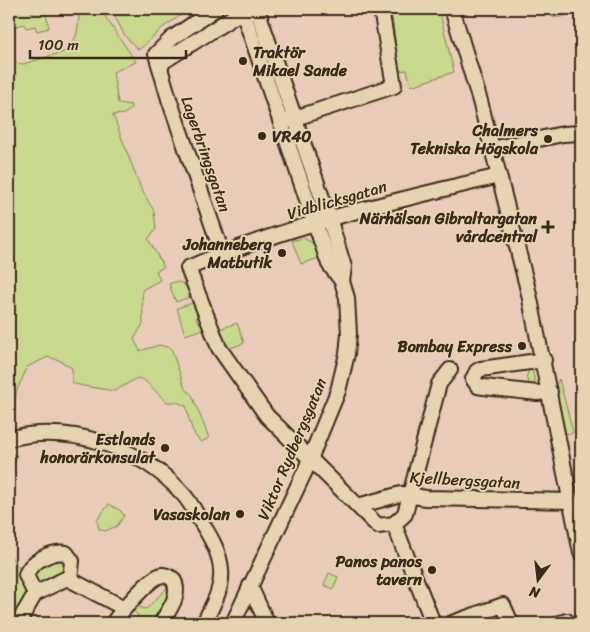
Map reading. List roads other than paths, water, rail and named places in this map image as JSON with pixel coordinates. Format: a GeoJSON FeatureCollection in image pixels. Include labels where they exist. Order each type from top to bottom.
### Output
{"type":"FeatureCollection","features":[{"type":"Feature","properties":{"kind":"street"},"geometry":{"type":"LineString","coordinates":[[161,66],[156,54],[164,44],[215,9]]}},
{"type":"Feature","properties":{"kind":"street"},"geometry":{"type":"LineString","coordinates":[[287,120],[394,86],[381,9]]}},
{"type":"Feature","properties":{"kind":"street"},"geometry":{"type":"LineString","coordinates":[[452,9],[480,101],[529,294],[544,360],[581,553]]}},
{"type":"Feature","properties":{"kind":"street"},"geometry":{"type":"LineString","coordinates":[[161,66],[164,61],[247,10]]}},
{"type":"Feature","properties":{"kind":"street","name":"Viktor Rydbergsgatan"},"geometry":{"type":"LineString","coordinates":[[233,623],[310,460],[338,391],[347,354],[348,318],[342,280],[344,267],[329,218],[287,120],[247,10]]}},
{"type":"Feature","properties":{"kind":"street","name":"Lagerbringsgatan"},"geometry":{"type":"LineString","coordinates":[[161,66],[169,99],[222,253]]}},
{"type":"Feature","properties":{"kind":"street","name":"Viktor Rydbergsgatan"},"geometry":{"type":"LineString","coordinates":[[287,120],[315,223],[329,264],[342,280]]}},
{"type":"Feature","properties":{"kind":"street"},"geometry":{"type":"LineString","coordinates":[[491,149],[563,134],[581,133]]}},
{"type":"Feature","properties":{"kind":"street","name":"Vidblicksgatan"},"geometry":{"type":"LineString","coordinates":[[310,460],[267,416],[226,359],[188,268],[222,253],[329,218],[499,176]]}},
{"type":"Feature","properties":{"kind":"street"},"geometry":{"type":"LineString","coordinates":[[544,360],[477,370],[473,379],[478,386],[484,388],[537,393],[550,392]]}},
{"type":"Feature","properties":{"kind":"street"},"geometry":{"type":"LineString","coordinates":[[310,460],[378,526],[394,524],[405,514],[439,384],[450,370]]}},
{"type":"Feature","properties":{"kind":"street"},"geometry":{"type":"LineString","coordinates":[[9,439],[20,436],[55,434],[107,444],[154,469],[182,492],[205,528],[220,561],[220,587],[204,623]]}},
{"type":"Feature","properties":{"kind":"street","name":"Kjellbergsgatan"},"geometry":{"type":"LineString","coordinates":[[358,506],[401,494],[410,497],[571,501]]}},
{"type":"Feature","properties":{"kind":"street"},"geometry":{"type":"LineString","coordinates":[[394,524],[433,623]]}},
{"type":"Feature","properties":{"kind":"street"},"geometry":{"type":"LineString","coordinates":[[35,594],[26,575],[29,568],[57,552],[66,554],[72,561],[70,579]]}},
{"type":"Feature","properties":{"kind":"street"},"geometry":{"type":"LineString","coordinates":[[113,623],[124,608],[156,578],[169,576],[176,583],[176,595],[161,623]]}},
{"type":"Feature","properties":{"kind":"street"},"geometry":{"type":"LineString","coordinates":[[18,623],[35,594],[60,580],[70,579],[124,608]]}},
{"type":"Feature","properties":{"kind":"street"},"geometry":{"type":"LineString","coordinates":[[250,586],[267,623]]}},
{"type":"Feature","properties":{"kind":"street"},"geometry":{"type":"LineString","coordinates":[[452,623],[504,605],[511,623]]}},
{"type":"Feature","properties":{"kind":"place","name":"Traktör Mikael Sande"},"geometry":{"type":"Point","coordinates":[243,61]}},
{"type":"Feature","properties":{"kind":"place","name":"VR40"},"geometry":{"type":"Point","coordinates":[262,136]}},
{"type":"Feature","properties":{"kind":"place","name":"Chalmers Tekniska Högskola"},"geometry":{"type":"Point","coordinates":[548,139]}},
{"type":"Feature","properties":{"kind":"place","name":"Närhälsan Gibraltargatan vårdcentral"},"geometry":{"type":"Point","coordinates":[548,227]}},
{"type":"Feature","properties":{"kind":"place","name":"Johanneberg Matbutik"},"geometry":{"type":"Point","coordinates":[282,253]}},
{"type":"Feature","properties":{"kind":"place","name":"Bombay Express"},"geometry":{"type":"Point","coordinates":[522,346]}},
{"type":"Feature","properties":{"kind":"place","name":"Estlands honorärkonsulat"},"geometry":{"type":"Point","coordinates":[165,448]}},
{"type":"Feature","properties":{"kind":"place","name":"Vasaskolan"},"geometry":{"type":"Point","coordinates":[240,514]}},
{"type":"Feature","properties":{"kind":"place","name":"Panos panos tavern"},"geometry":{"type":"Point","coordinates":[432,570]}}]}
